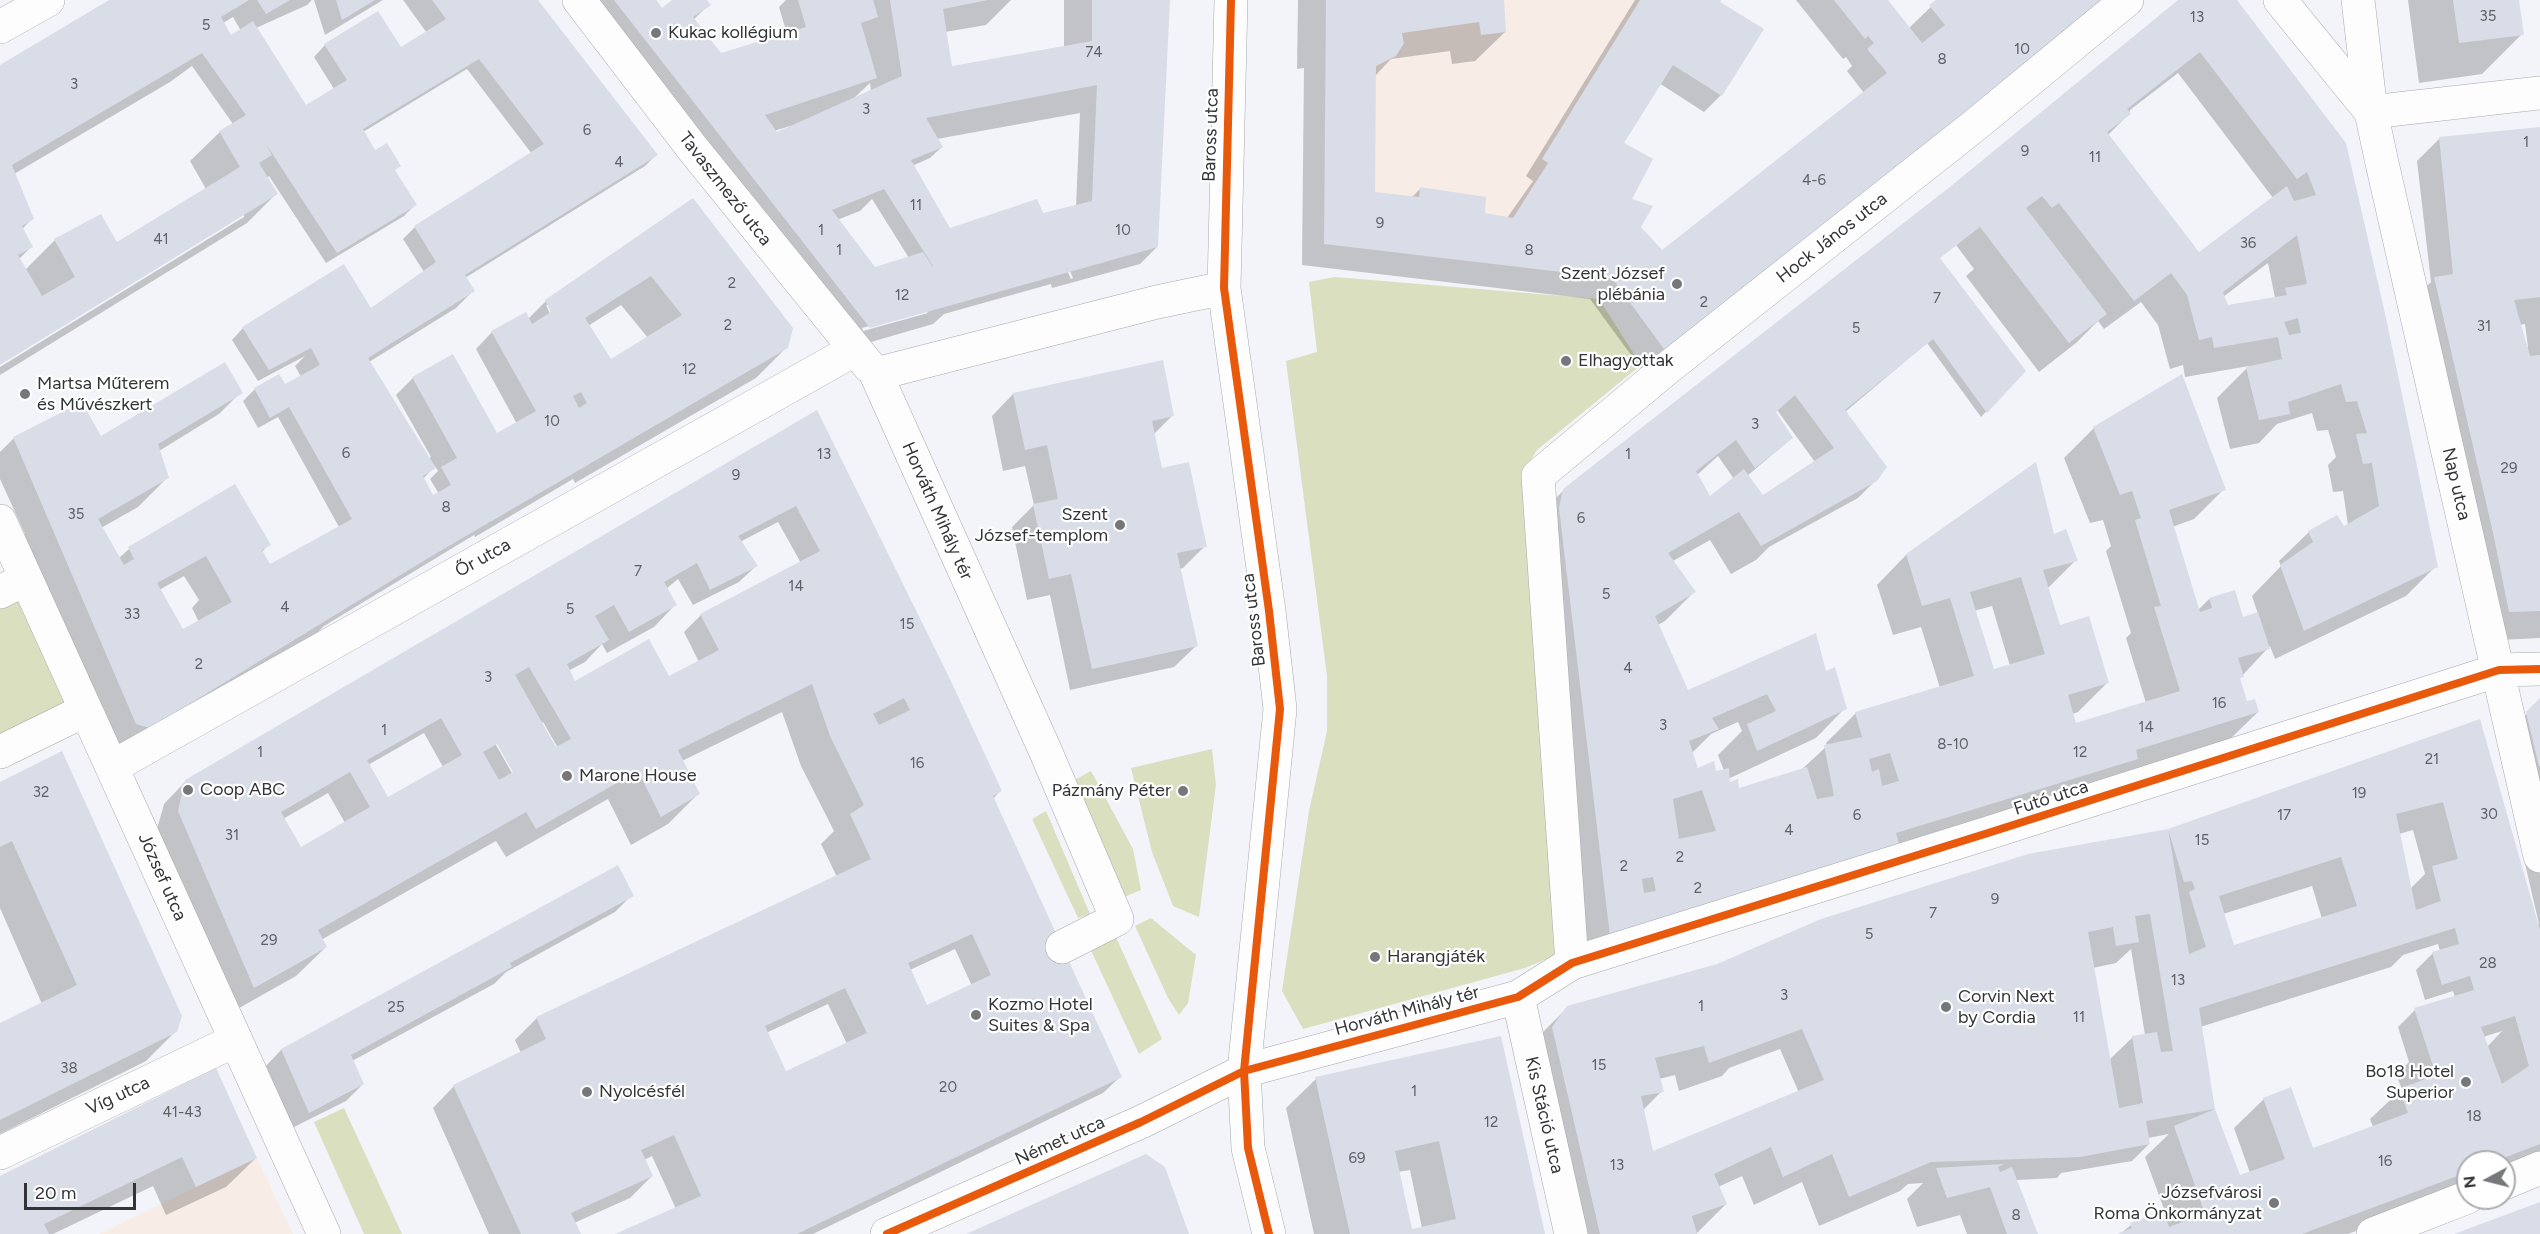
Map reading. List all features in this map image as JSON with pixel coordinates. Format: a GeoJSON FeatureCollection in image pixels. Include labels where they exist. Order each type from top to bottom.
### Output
{"type":"FeatureCollection","features":[{"type":"Feature","properties":{"kind":"street"},"geometry":{"type":"LineString","coordinates":[[0,27],[48,0]]}},
{"type":"Feature","properties":{"kind":"street","name":"Tavaszmező utca"},"geometry":{"type":"LineString","coordinates":[[579,0],[693,149],[854,350],[876,374]]}},
{"type":"Feature","properties":{"kind":"street","name":"Baross utca"},"geometry":{"type":"LineString","coordinates":[[1231,0],[1224,288],[1268,599],[1280,709],[1244,1071],[1248,1148],[1269,1234]]}},
{"type":"Feature","properties":{"kind":"street","name":"Hock János utca"},"geometry":{"type":"LineString","coordinates":[[1572,963],[1538,476],[1665,370],[1974,126],[2127,0]]}},
{"type":"Feature","properties":{"kind":"street","name":"Nap utca"},"geometry":{"type":"LineString","coordinates":[[2280,0],[2371,112]]}},
{"type":"Feature","properties":{"kind":"street","name":"Nap utca"},"geometry":{"type":"LineString","coordinates":[[2358,0],[2371,112],[2540,856]]}},
{"type":"Feature","properties":{"kind":"street"},"geometry":{"type":"LineString","coordinates":[[2371,112],[2540,93]]}},
{"type":"Feature","properties":{"kind":"street"},"geometry":{"type":"LineString","coordinates":[[876,374],[1157,302],[1224,288]]}},
{"type":"Feature","properties":{"kind":"street","name":"Őr utca"},"geometry":{"type":"LineString","coordinates":[[112,767],[854,350]]}},
{"type":"Feature","properties":{"kind":"street","name":"Horváth Mihály tér"},"geometry":{"type":"LineString","coordinates":[[876,374],[1021,696],[1117,919],[1062,946]]}},
{"type":"Feature","properties":{"kind":"street","name":"József utca"},"geometry":{"type":"LineString","coordinates":[[0,521],[13,586],[86,710],[324,1234]]}},
{"type":"Feature","properties":{"kind":"street","name":"Futó utca"},"geometry":{"type":"LineString","coordinates":[[1572,963],[1977,837],[2499,670],[2540,669]]}},
{"type":"Feature","properties":{"kind":"street"},"geometry":{"type":"LineString","coordinates":[[0,752],[86,710]]}},
{"type":"Feature","properties":{"kind":"street","name":"Horváth Mihály tér"},"geometry":{"type":"LineString","coordinates":[[1244,1071],[1518,997],[1572,963]]}},
{"type":"Feature","properties":{"kind":"street","name":"Kis Stáció utca"},"geometry":{"type":"LineString","coordinates":[[1518,997],[1571,1234]]}},
{"type":"Feature","properties":{"kind":"street","name":"Víg utca"},"geometry":{"type":"LineString","coordinates":[[0,1153],[236,1040]]}},
{"type":"Feature","properties":{"kind":"street","name":"Német utca"},"geometry":{"type":"LineString","coordinates":[[887,1234],[1141,1122],[1244,1071]]}},
{"type":"Feature","properties":{"kind":"street"},"geometry":{"type":"LineString","coordinates":[[2516,1178],[2540,1168]]}},
{"type":"Feature","properties":{"kind":"street"},"geometry":{"type":"LineString","coordinates":[[2373,1234],[2456,1202]]}},
{"type":"Feature","properties":{"kind":"shaded area"},"geometry":{"type":"Polygon","coordinates":[[[1326,0],[1721,0],[1764,29],[1722,96],[1673,65],[1624,142],[1653,159],[1632,199],[1653,206],[1612,278],[1324,244],[1326,0]]]}},
{"type":"Feature","properties":{"kind":"shaded area"},"geometry":{"type":"Polygon","coordinates":[[[257,1158],[293,1234],[99,1234],[196,1187],[257,1158]]]}},
{"type":"Feature","properties":{"kind":"green space"},"geometry":{"type":"Polygon","coordinates":[[[1335,277],[1599,299],[1641,365],[1537,450],[1527,466],[1563,952],[1525,968],[1303,1029],[1282,991],[1309,811],[1327,731],[1327,676],[1286,361],[1317,352],[1309,282],[1335,277]]]}},
{"type":"Feature","properties":{"kind":"green space"},"geometry":{"type":"Polygon","coordinates":[[[26,579],[86,710],[0,752],[0,592],[26,579]]]}},
{"type":"Feature","properties":{"kind":"green space"},"geometry":{"type":"Polygon","coordinates":[[[1212,749],[1216,785],[1199,917],[1173,906],[1152,852],[1131,768],[1212,749]]]}},
{"type":"Feature","properties":{"kind":"green space"},"geometry":{"type":"Polygon","coordinates":[[[1091,771],[1133,849],[1141,890],[1122,898],[1069,783],[1091,771]]]}},
{"type":"Feature","properties":{"kind":"green space"},"geometry":{"type":"Polygon","coordinates":[[[1046,811],[1090,914],[1078,918],[1032,819],[1046,811]]]}},
{"type":"Feature","properties":{"kind":"green space"},"geometry":{"type":"Polygon","coordinates":[[[1151,918],[1196,955],[1188,1003],[1179,1015],[1168,998],[1135,926],[1151,918]]]}},
{"type":"Feature","properties":{"kind":"green space"},"geometry":{"type":"Polygon","coordinates":[[[1115,935],[1162,1039],[1139,1054],[1089,946],[1115,935]]]}},
{"type":"Feature","properties":{"kind":"green space"},"geometry":{"type":"Polygon","coordinates":[[[344,1108],[402,1234],[364,1234],[314,1122],[344,1108]]]}},
{"type":"Feature","properties":{"kind":"building"},"geometry":{"type":"Polygon","coordinates":[[[109,0],[249,0],[221,17],[231,35],[253,21],[306,105],[347,80],[324,44],[378,11],[401,47],[446,19],[432,0],[538,0],[658,155],[465,275],[475,291],[368,358],[436,468],[423,476],[433,495],[451,485],[441,467],[457,458],[412,377],[453,354],[497,433],[536,411],[491,331],[526,312],[532,324],[551,312],[545,300],[693,198],[793,328],[788,348],[430,557],[150,728],[136,724],[13,437],[82,402],[101,436],[225,362],[243,393],[158,444],[169,478],[98,519],[124,565],[134,559],[128,547],[235,484],[271,545],[262,550],[270,564],[352,519],[289,407],[270,418],[254,388],[279,374],[285,384],[320,365],[311,348],[269,370],[242,327],[344,264],[371,308],[436,262],[414,226],[544,144],[479,59],[363,129],[375,150],[387,143],[401,166],[395,170],[417,205],[337,253],[264,141],[272,155],[259,163],[278,194],[0,365],[0,65],[109,0]],[[202,53],[12,165],[34,219],[22,226],[33,247],[18,255],[42,296],[75,277],[54,239],[101,214],[117,242],[240,167],[219,131],[246,115],[202,53]],[[651,276],[585,318],[611,359],[682,315],[651,276]],[[581,392],[573,396],[579,408],[587,403],[581,392]],[[206,556],[157,583],[183,629],[232,602],[206,556]]]}},
{"type":"Feature","properties":{"kind":"building"},"geometry":{"type":"Polygon","coordinates":[[[257,0],[290,0],[266,14],[257,0]]]}},
{"type":"Feature","properties":{"kind":"building"},"geometry":{"type":"Polygon","coordinates":[[[336,0],[375,0],[342,20],[336,0]]]}},
{"type":"Feature","properties":{"kind":"building"},"geometry":{"type":"Polygon","coordinates":[[[614,0],[656,0],[662,8],[672,0],[707,0],[711,5],[693,17],[721,53],[806,27],[798,0],[873,0],[878,17],[861,23],[877,78],[765,115],[777,132],[902,76],[890,0],[988,0],[943,9],[952,66],[1092,41],[1092,0],[1170,0],[1158,247],[870,328],[614,0]],[[1097,85],[926,118],[943,147],[911,160],[950,228],[1037,199],[1043,213],[1092,201],[1097,85]],[[884,189],[832,210],[875,267],[923,252],[933,266],[884,189]]]}},
{"type":"Feature","properties":{"kind":"building"},"geometry":{"type":"Polygon","coordinates":[[[1326,0],[1504,0],[1506,32],[1481,35],[1479,22],[1402,33],[1404,43],[1396,56],[1376,66],[1375,192],[1419,197],[1420,187],[1486,197],[1485,213],[1513,218],[1548,163],[1542,159],[1640,0],[1721,0],[1720,2],[1764,29],[1722,96],[1673,65],[1624,143],[1653,159],[1632,199],[1653,206],[1641,227],[1662,250],[1887,73],[1867,49],[1874,43],[1868,36],[1865,39],[1834,0],[1888,0],[1922,43],[1945,25],[1929,5],[1936,0],[2104,0],[2073,28],[1664,349],[1612,278],[1324,244],[1326,0]]]}},
{"type":"Feature","properties":{"kind":"building"},"geometry":{"type":"Polygon","coordinates":[[[2178,0],[2237,0],[2346,143],[2386,318],[2438,567],[2304,631],[2280,565],[2313,542],[2308,531],[2337,515],[2344,526],[2379,506],[2372,463],[2363,464],[2356,434],[2367,433],[2357,401],[2346,402],[2341,384],[2288,402],[2290,414],[2259,420],[2246,367],[2282,359],[2278,337],[2214,348],[2212,337],[2199,340],[2187,295],[2171,273],[2134,301],[2059,203],[2052,208],[2042,196],[2026,208],[2107,314],[2069,343],[1980,227],[1940,258],[2026,371],[1987,413],[1933,339],[1845,410],[1887,467],[1877,481],[1761,546],[1739,512],[1668,553],[1696,592],[1655,616],[1688,690],[1816,633],[1826,671],[1835,667],[1847,709],[1757,751],[1747,724],[1776,711],[1767,694],[1712,718],[1719,729],[1689,741],[1698,768],[1714,761],[1716,771],[1729,768],[1730,782],[1738,779],[1739,788],[1807,767],[1817,799],[1834,796],[1824,745],[1862,737],[1855,712],[1974,676],[1950,598],[1922,606],[1906,554],[2036,462],[2054,534],[2066,529],[2078,561],[2043,570],[2060,625],[2089,616],[2109,683],[2068,695],[2076,723],[2180,691],[2154,607],[2161,606],[2135,520],[2141,518],[2132,491],[2120,495],[2093,427],[2182,374],[2226,490],[2169,510],[2200,612],[2212,608],[2209,598],[2235,590],[2243,617],[2258,612],[2270,649],[2238,658],[2244,677],[2240,678],[2247,701],[2255,699],[2259,712],[2136,750],[2138,759],[1896,833],[1899,844],[1610,936],[1559,508],[1563,489],[1951,186],[2178,0]],[[2200,52],[2127,109],[2131,114],[2107,132],[2199,252],[2287,186],[2294,201],[2316,195],[2307,172],[2297,179],[2200,52]],[[2297,235],[2223,292],[2228,305],[2287,295],[2285,288],[2307,284],[2297,235]],[[2298,318],[2284,322],[2289,335],[2301,333],[2298,318]],[[1795,395],[1776,412],[1793,438],[1755,468],[1736,440],[1696,471],[1710,496],[1744,469],[1763,495],[1834,448],[1795,395]],[[2021,577],[1970,592],[1994,669],[2045,654],[2021,577]],[[1890,753],[1869,759],[1872,772],[1879,769],[1882,786],[1899,781],[1890,753]],[[1702,790],[1673,799],[1679,839],[1716,831],[1702,790]],[[1653,877],[1642,879],[1644,893],[1656,891],[1653,877]]]}},
{"type":"Feature","properties":{"kind":"building"},"geometry":{"type":"Polygon","coordinates":[[[2453,0],[2519,0],[2524,35],[2459,43],[2453,0]]]}},
{"type":"Feature","properties":{"kind":"building"},"geometry":{"type":"Polygon","coordinates":[[[2540,127],[2540,297],[2514,300],[2530,356],[2540,355],[2540,611],[2509,612],[2434,277],[2453,274],[2439,137],[2540,127]]]}},
{"type":"Feature","properties":{"kind":"building","name":"Szent József-templom"},"geometry":{"type":"Polygon","coordinates":[[[1163,360],[1174,416],[1152,421],[1162,468],[1189,462],[1207,547],[1177,553],[1198,646],[1092,669],[1071,574],[1049,579],[1033,504],[1058,499],[1047,445],[1025,450],[1013,393],[1163,360]]]}},
{"type":"Feature","properties":{"kind":"building"},"geometry":{"type":"Polygon","coordinates":[[[817,410],[949,677],[1002,791],[993,796],[1122,1077],[797,1234],[615,1234],[701,1196],[674,1135],[641,1150],[653,1176],[571,1213],[581,1234],[521,1234],[453,1085],[546,1039],[536,1017],[871,859],[850,814],[864,805],[830,736],[812,684],[678,750],[700,794],[661,817],[638,771],[536,829],[526,812],[318,930],[327,947],[254,988],[178,811],[185,780],[817,410]],[[796,506],[738,536],[758,566],[710,590],[697,563],[664,582],[677,605],[629,632],[614,605],[595,616],[609,640],[567,664],[575,681],[649,639],[669,676],[719,650],[700,614],[820,551],[796,506]],[[529,667],[515,675],[556,747],[571,739],[529,667]],[[904,698],[873,714],[879,725],[910,710],[904,698]],[[441,718],[367,760],[388,797],[462,755],[441,718]],[[497,744],[483,752],[499,780],[513,772],[497,744]],[[350,772],[281,812],[301,847],[370,807],[350,772]],[[972,934],[908,963],[927,1005],[991,975],[972,934]],[[845,988],[765,1026],[786,1071],[867,1033],[845,988]]]}},
{"type":"Feature","properties":{"kind":"building"},"geometry":{"type":"Polygon","coordinates":[[[2540,698],[2540,766],[2539,766],[2526,712],[2540,698]]]}},
{"type":"Feature","properties":{"kind":"building"},"geometry":{"type":"Polygon","coordinates":[[[2480,719],[2540,930],[2540,1144],[2516,1153],[2516,1150],[2456,1150],[2456,1176],[2302,1234],[2117,1234],[2132,1228],[2130,1223],[2163,1211],[2169,1227],[2205,1214],[2174,1126],[2215,1109],[2146,1121],[2150,1144],[2080,1157],[1931,1162],[1849,1197],[1832,1154],[1783,1177],[1771,1147],[1714,1174],[1727,1204],[1692,1216],[1697,1234],[1600,1234],[1552,1027],[1567,1006],[1717,964],[1821,919],[2028,854],[2168,829],[2480,719]],[[2443,802],[2396,814],[2416,910],[2441,901],[2432,866],[2458,859],[2443,802]],[[2168,829],[2189,954],[2206,947],[2189,892],[2195,889],[2192,881],[2184,882],[2168,829]],[[2341,857],[2219,896],[2234,945],[2357,906],[2341,857]],[[2150,914],[2135,916],[2139,942],[2116,946],[2113,927],[2088,932],[2119,1108],[2143,1103],[2132,1036],[2157,1032],[2161,1052],[2173,1051],[2150,914]],[[2455,928],[2199,1008],[2215,1109],[2240,1175],[2285,1159],[2263,1098],[2291,1087],[2313,1148],[2408,1113],[2399,1089],[2436,1075],[2414,1008],[2474,990],[2470,976],[2442,985],[2432,952],[2459,944],[2455,928]],[[2515,1016],[2481,1027],[2502,1084],[2529,1066],[2515,1016]],[[1802,1029],[1709,1063],[1704,1046],[1655,1058],[1664,1092],[1641,1096],[1653,1151],[1824,1080],[1802,1029]]]}},
{"type":"Feature","properties":{"kind":"building"},"geometry":{"type":"Polygon","coordinates":[[[62,751],[182,1016],[177,1032],[0,1120],[0,1023],[77,985],[12,841],[0,847],[0,782],[62,751]]]}},
{"type":"Feature","properties":{"kind":"building"},"geometry":{"type":"Polygon","coordinates":[[[618,865],[634,896],[510,963],[512,967],[351,1055],[364,1084],[309,1113],[281,1049],[618,865]]]}},
{"type":"Feature","properties":{"kind":"building"},"geometry":{"type":"Polygon","coordinates":[[[1501,1036],[1545,1234],[1350,1234],[1315,1077],[1501,1036]],[[1439,1141],[1395,1151],[1412,1229],[1456,1219],[1439,1141]]]}},
{"type":"Feature","properties":{"kind":"building"},"geometry":{"type":"Polygon","coordinates":[[[216,1068],[257,1158],[196,1187],[182,1157],[44,1224],[49,1234],[0,1234],[0,1176],[216,1068]]]}},
{"type":"Feature","properties":{"kind":"building"},"geometry":{"type":"Polygon","coordinates":[[[1146,1154],[1165,1167],[1189,1234],[966,1234],[1146,1154]]]}},
{"type":"Feature","properties":{"kind":"building"},"geometry":{"type":"Polygon","coordinates":[[[2004,1164],[1998,1167],[2000,1172],[2012,1167],[2038,1234],[2007,1234],[1990,1187],[1947,1198],[1936,1168],[2004,1164]]]}},
{"type":"Feature","properties":{"kind":"building"},"geometry":{"type":"Polygon","coordinates":[[[2540,1202],[2540,1234],[2454,1234],[2540,1202]]]}},
{"type":"Feature","properties":{"kind":"cycle path"},"geometry":{"type":"LineString","coordinates":[[1231,0],[1224,288],[1269,611],[1280,709],[1244,1071],[1248,1148],[1269,1234]]}},
{"type":"Feature","properties":{"kind":"cycle path"},"geometry":{"type":"LineString","coordinates":[[887,1234],[1141,1122],[1244,1071],[1518,997],[1572,963],[2499,670],[2540,669]]}},
{"type":"Feature","properties":{"kind":"place","name":"Kukac kollégium"},"geometry":{"type":"Point","coordinates":[656,33]}},
{"type":"Feature","properties":{"kind":"place","name":"Szent József plébánia"},"geometry":{"type":"Point","coordinates":[1677,284]}},
{"type":"Feature","properties":{"kind":"place","name":"Elhagyottak"},"geometry":{"type":"Point","coordinates":[1566,361]}},
{"type":"Feature","properties":{"kind":"place","name":"Martsa Műterem és Művészkert"},"geometry":{"type":"Point","coordinates":[25,394]}},
{"type":"Feature","properties":{"kind":"place","name":"Szent József-templom"},"geometry":{"type":"Point","coordinates":[1120,525]}},
{"type":"Feature","properties":{"kind":"place","name":"Marone House"},"geometry":{"type":"Point","coordinates":[567,776]}},
{"type":"Feature","properties":{"kind":"place","name":"Coop ABC"},"geometry":{"type":"Point","coordinates":[188,790]}},
{"type":"Feature","properties":{"kind":"place","name":"Pázmány Péter"},"geometry":{"type":"Point","coordinates":[1183,791]}},
{"type":"Feature","properties":{"kind":"place","name":"Harangjáték"},"geometry":{"type":"Point","coordinates":[1375,957]}},
{"type":"Feature","properties":{"kind":"place","name":"Corvin Next by Cordia"},"geometry":{"type":"Point","coordinates":[1946,1007]}},
{"type":"Feature","properties":{"kind":"place","name":"Kozmo Hotel Suites & Spa"},"geometry":{"type":"Point","coordinates":[976,1015]}},
{"type":"Feature","properties":{"kind":"place","name":"Bo18 Hotel Superior"},"geometry":{"type":"Point","coordinates":[2466,1082]}},
{"type":"Feature","properties":{"kind":"place","name":"Nyolcésfél"},"geometry":{"type":"Point","coordinates":[587,1092]}},
{"type":"Feature","properties":{"kind":"place","name":"Józsefvárosi Roma Önkormányzat"},"geometry":{"type":"Point","coordinates":[2274,1203]}}]}
